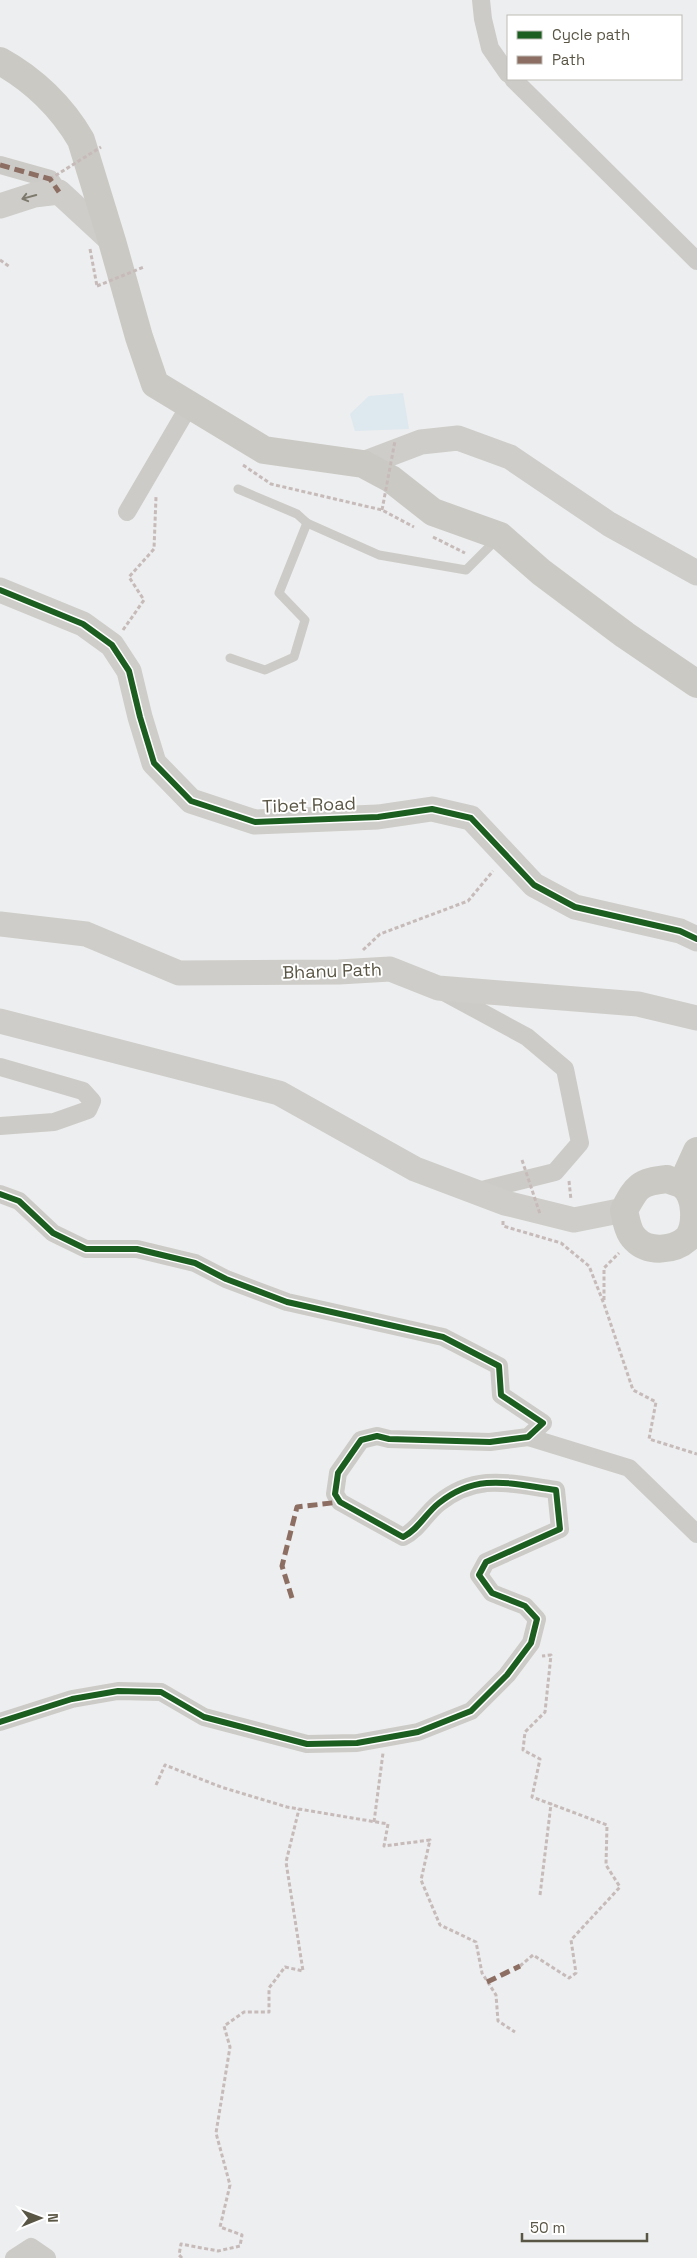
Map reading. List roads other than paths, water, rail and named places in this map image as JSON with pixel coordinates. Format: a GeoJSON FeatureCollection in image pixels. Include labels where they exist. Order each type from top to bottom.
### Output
{"type":"FeatureCollection","features":[{"type":"Feature","properties":{"kind":"main road"},"geometry":{"type":"LineString","coordinates":[[0,61],[13,68],[50,99],[73,126],[81,140],[112,241],[138,337],[155,384],[264,450],[363,464],[391,479],[433,512],[500,536],[542,572],[625,635],[697,684]]}},
{"type":"Feature","properties":{"kind":"main road"},"geometry":{"type":"LineString","coordinates":[[682,1184],[697,1151]]}},
{"type":"Feature","properties":{"kind":"main road"},"geometry":{"type":"LineString","coordinates":[[667,1179],[682,1184],[691,1195],[697,1210],[693,1244],[661,1249],[647,1247],[634,1239],[624,1210],[633,1193],[647,1181],[667,1179]]}},
{"type":"Feature","properties":{"kind":"street"},"geometry":{"type":"LineString","coordinates":[[481,0],[483,19],[490,48],[507,73]]}},
{"type":"Feature","properties":{"kind":"street"},"geometry":{"type":"LineString","coordinates":[[514,80],[697,262]]}},
{"type":"Feature","properties":{"kind":"street"},"geometry":{"type":"LineString","coordinates":[[0,165],[54,186],[112,241]]}},
{"type":"Feature","properties":{"kind":"street"},"geometry":{"type":"LineString","coordinates":[[0,206],[54,186]]}},
{"type":"Feature","properties":{"kind":"street"},"geometry":{"type":"LineString","coordinates":[[127,512],[189,406]]}},
{"type":"Feature","properties":{"kind":"street"},"geometry":{"type":"LineString","coordinates":[[363,464],[421,442],[458,438],[510,457],[609,524],[697,573]]}},
{"type":"Feature","properties":{"kind":"street","name":"Tibet Road"},"geometry":{"type":"LineString","coordinates":[[0,590],[84,624],[112,645],[129,671],[154,763],[191,801],[255,822],[378,817],[432,809],[471,818],[534,885],[575,907],[680,931],[697,939]]}},
{"type":"Feature","properties":{"kind":"street","name":"Bhanu Path"},"geometry":{"type":"LineString","coordinates":[[0,924],[86,934],[179,973],[338,972],[390,969],[438,988],[638,1004],[697,1018]]}},
{"type":"Feature","properties":{"kind":"street"},"geometry":{"type":"LineString","coordinates":[[438,988],[528,1038],[565,1069],[580,1143],[555,1172],[474,1192]]}},
{"type":"Feature","properties":{"kind":"street"},"geometry":{"type":"LineString","coordinates":[[0,1021],[279,1093],[415,1169],[474,1192],[540,1214],[574,1220],[624,1210]]}},
{"type":"Feature","properties":{"kind":"street"},"geometry":{"type":"LineString","coordinates":[[0,1067],[82,1091],[92,1101],[88,1110],[54,1122],[0,1126]]}},
{"type":"Feature","properties":{"kind":"street"},"geometry":{"type":"LineString","coordinates":[[0,1194],[19,1201],[53,1233],[86,1250],[137,1249],[195,1263],[226,1279],[287,1302],[443,1337],[499,1366],[501,1395],[543,1423],[528,1437]]}},
{"type":"Feature","properties":{"kind":"street"},"geometry":{"type":"LineString","coordinates":[[0,1722],[72,1698],[118,1691],[161,1692],[204,1717],[308,1744],[357,1743],[418,1732],[472,1711],[507,1675],[531,1643],[536,1619],[525,1606],[492,1593],[479,1575],[486,1562],[560,1529],[556,1490],[494,1481],[464,1487],[438,1504],[412,1532],[403,1537],[340,1502],[335,1494],[338,1473],[360,1440],[377,1436],[389,1439],[490,1442],[528,1437],[629,1468],[697,1534]]}},
{"type":"Feature","properties":{"kind":"street"},"geometry":{"type":"LineString","coordinates":[[14,2258],[30,2247],[47,2258]]}},
{"type":"Feature","properties":{"kind":"lane"},"geometry":{"type":"LineString","coordinates":[[238,489],[297,514],[307,523],[379,555],[466,570],[500,536]]}},
{"type":"Feature","properties":{"kind":"lane"},"geometry":{"type":"LineString","coordinates":[[230,658],[266,670],[294,657],[305,620],[279,594],[307,523]]}}]}
